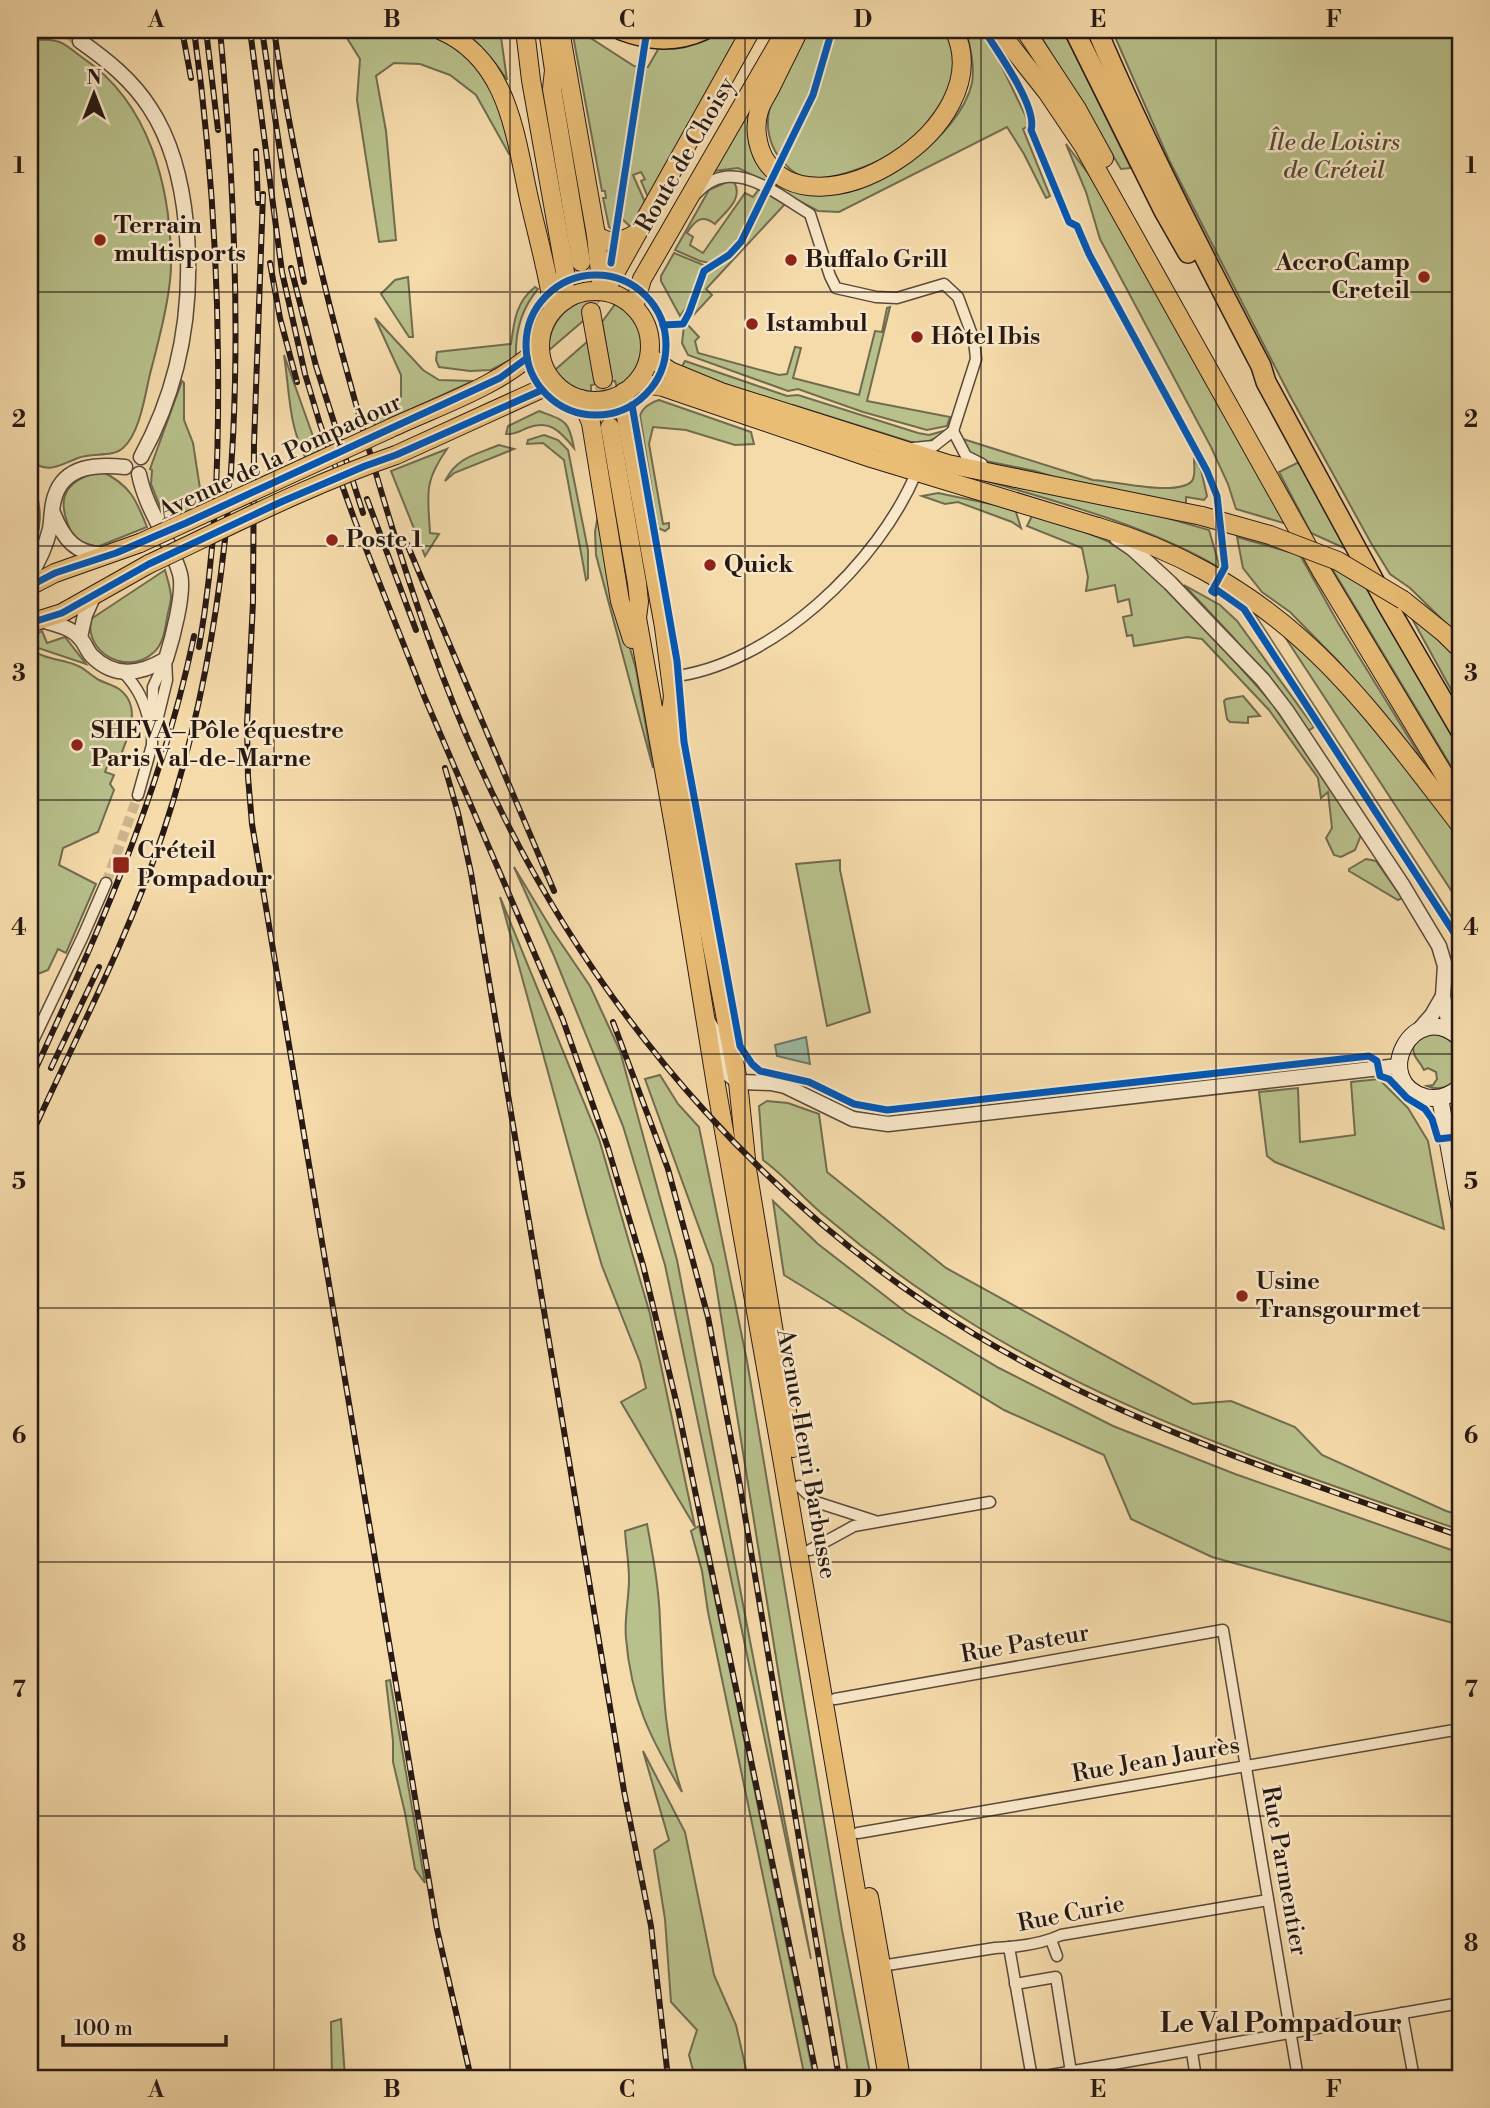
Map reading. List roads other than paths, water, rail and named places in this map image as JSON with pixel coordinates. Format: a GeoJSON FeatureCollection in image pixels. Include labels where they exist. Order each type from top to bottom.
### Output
{"type":"FeatureCollection","features":[{"type":"Feature","properties":{"kind":"highway"},"geometry":{"type":"LineString","coordinates":[[626,32],[663,40],[688,37],[704,30]]}},
{"type":"Feature","properties":{"kind":"highway"},"geometry":{"type":"LineString","coordinates":[[1074,30],[1164,211],[1254,369],[1266,382]]}},
{"type":"Feature","properties":{"kind":"highway"},"geometry":{"type":"LineString","coordinates":[[1097,30],[1177,206],[1261,366],[1266,382],[1460,730]]}},
{"type":"Feature","properties":{"kind":"main road"},"geometry":{"type":"LineString","coordinates":[[440,30],[471,49],[488,67],[499,86],[514,129],[559,304]]}},
{"type":"Feature","properties":{"kind":"main road"},"geometry":{"type":"LineString","coordinates":[[525,30],[531,80],[565,272],[559,304],[542,327],[540,359],[554,383],[565,393],[581,399],[611,398],[631,387],[646,370],[650,356],[647,328],[634,307],[620,296],[603,291],[583,292],[559,304]]}},
{"type":"Feature","properties":{"kind":"main road"},"geometry":{"type":"LineString","coordinates":[[536,30],[544,71],[552,89],[581,262]]}},
{"type":"Feature","properties":{"kind":"main road"},"geometry":{"type":"LineString","coordinates":[[548,30],[554,70],[552,89]]}},
{"type":"Feature","properties":{"kind":"main road"},"geometry":{"type":"LineString","coordinates":[[561,30],[603,291]]}},
{"type":"Feature","properties":{"kind":"main road","name":"Route de Choisy"},"geometry":{"type":"LineString","coordinates":[[603,291],[751,30]]}},
{"type":"Feature","properties":{"kind":"main road","name":"Route de Choisy"},"geometry":{"type":"LineString","coordinates":[[634,307],[642,279],[786,30]]}},
{"type":"Feature","properties":{"kind":"main road"},"geometry":{"type":"LineString","coordinates":[[799,30],[758,112],[757,140],[768,165],[784,179],[801,186],[823,188],[858,180],[902,158],[925,138],[946,114],[956,96],[962,65],[961,50],[954,30]]}},
{"type":"Feature","properties":{"kind":"main road"},"geometry":{"type":"LineString","coordinates":[[998,30],[1041,83],[1084,148],[1154,269],[1248,443],[1260,459]]}},
{"type":"Feature","properties":{"kind":"main road"},"geometry":{"type":"LineString","coordinates":[[1025,30],[1077,109],[1112,172],[1248,429],[1260,459],[1322,572],[1460,801]]}},
{"type":"Feature","properties":{"kind":"main road"},"geometry":{"type":"LineString","coordinates":[[596,235],[602,239],[623,241],[635,234]]}},
{"type":"Feature","properties":{"kind":"main road"},"geometry":{"type":"LineString","coordinates":[[591,312],[603,379]]}},
{"type":"Feature","properties":{"kind":"main road","name":"Avenue de la Pompadour"},"geometry":{"type":"LineString","coordinates":[[30,586],[55,573],[116,553],[389,429],[500,377],[539,348]]}},
{"type":"Feature","properties":{"kind":"main road"},"geometry":{"type":"LineString","coordinates":[[650,356],[670,371],[721,392],[948,464],[1202,516],[1270,535],[1338,561],[1403,600],[1444,632],[1460,649]]}},
{"type":"Feature","properties":{"kind":"main road","name":"Avenue de la Pompadour"},"geometry":{"type":"LineString","coordinates":[[35,622],[62,613],[149,564],[281,502],[396,455],[554,383]]}},
{"type":"Feature","properties":{"kind":"main road"},"geometry":{"type":"LineString","coordinates":[[631,387],[663,387],[871,458],[1132,537],[1177,556],[1255,602],[1302,640],[1355,694],[1460,825]]}},
{"type":"Feature","properties":{"kind":"main road"},"geometry":{"type":"LineString","coordinates":[[631,387],[626,417],[664,626],[673,696],[670,722]]}},
{"type":"Feature","properties":{"kind":"main road"},"geometry":{"type":"LineString","coordinates":[[581,399],[591,423],[620,601],[636,655],[646,666]]}},
{"type":"Feature","properties":{"kind":"main road"},"geometry":{"type":"LineString","coordinates":[[610,427],[639,602],[637,618],[684,839]]}},
{"type":"Feature","properties":{"kind":"main road"},"geometry":{"type":"LineString","coordinates":[[639,602],[647,614],[670,722],[684,839]]}},
{"type":"Feature","properties":{"kind":"main road","name":"Avenue Henri Barbusse"},"geometry":{"type":"LineString","coordinates":[[684,839],[705,1018],[888,2078]]}},
{"type":"Feature","properties":{"kind":"main road","name":"Avenue Henri Barbusse"},"geometry":{"type":"LineString","coordinates":[[684,839],[738,1082],[747,1169],[901,2078]]}},
{"type":"Feature","properties":{"kind":"main road"},"geometry":{"type":"LineString","coordinates":[[1455,1034],[1432,1027],[1419,1030],[1403,1046],[1398,1066],[1403,1079],[1413,1091],[1429,1098],[1452,1094],[1460,1087]]}},
{"type":"Feature","properties":{"kind":"main road"},"geometry":{"type":"LineString","coordinates":[[1440,1098],[1460,1209]]}},
{"type":"Feature","properties":{"kind":"street"},"geometry":{"type":"LineString","coordinates":[[80,41],[115,68],[151,108],[169,145],[179,174],[185,211],[190,284],[179,363],[160,420],[141,457]]}},
{"type":"Feature","properties":{"kind":"street"},"geometry":{"type":"LineString","coordinates":[[683,208],[701,188],[717,178],[730,175],[745,178],[810,214],[836,288],[876,297],[897,298],[944,284],[958,297],[974,340],[976,359],[953,431],[934,446],[918,449],[887,446]]}},
{"type":"Feature","properties":{"kind":"street"},"geometry":{"type":"LineString","coordinates":[[953,431],[966,457],[1016,478]]}},
{"type":"Feature","properties":{"kind":"street"},"geometry":{"type":"LineString","coordinates":[[136,455],[141,457],[145,465],[144,471],[139,474],[130,474],[125,467],[130,457],[136,455]]}},
{"type":"Feature","properties":{"kind":"street"},"geometry":{"type":"LineString","coordinates":[[30,575],[44,548],[57,490],[68,476],[96,465],[125,467]]}},
{"type":"Feature","properties":{"kind":"street"},"geometry":{"type":"LineString","coordinates":[[670,677],[705,671],[775,638],[823,601],[860,562],[888,524],[916,471]]}},
{"type":"Feature","properties":{"kind":"street"},"geometry":{"type":"LineString","coordinates":[[138,795],[167,680],[166,659],[174,629],[181,577],[143,492],[139,474]]}},
{"type":"Feature","properties":{"kind":"street"},"geometry":{"type":"LineString","coordinates":[[52,512],[61,533],[72,546],[95,554],[116,553]]}},
{"type":"Feature","properties":{"kind":"street"},"geometry":{"type":"LineString","coordinates":[[1098,527],[1126,543],[1171,583],[1263,680],[1286,710],[1403,886],[1439,946],[1445,966],[1443,996],[1455,1034]]}},
{"type":"Feature","properties":{"kind":"street"},"geometry":{"type":"LineString","coordinates":[[80,637],[85,615],[94,595]]}},
{"type":"Feature","properties":{"kind":"street"},"geometry":{"type":"LineString","coordinates":[[35,622],[63,626],[80,637],[91,654],[103,665],[124,673],[136,685],[143,698],[152,734]]}},
{"type":"Feature","properties":{"kind":"street"},"geometry":{"type":"LineString","coordinates":[[124,673],[144,670],[166,659]]}},
{"type":"Feature","properties":{"kind":"street"},"geometry":{"type":"LineString","coordinates":[[30,1047],[106,883]]}},
{"type":"Feature","properties":{"kind":"street"},"geometry":{"type":"LineString","coordinates":[[1419,1030],[1443,996]]}},
{"type":"Feature","properties":{"kind":"street"},"geometry":{"type":"LineString","coordinates":[[705,1018],[720,1042],[726,1072],[738,1082],[785,1086],[853,1119],[888,1124],[1398,1066]]}},
{"type":"Feature","properties":{"kind":"street"},"geometry":{"type":"LineString","coordinates":[[799,1486],[816,1502],[875,1521]]}},
{"type":"Feature","properties":{"kind":"street"},"geometry":{"type":"LineString","coordinates":[[810,1550],[854,1526],[990,1502]]}},
{"type":"Feature","properties":{"kind":"street","name":"Rue Pasteur"},"geometry":{"type":"LineString","coordinates":[[835,1699],[1223,1630]]}},
{"type":"Feature","properties":{"kind":"street","name":"Rue Parmentier"},"geometry":{"type":"LineString","coordinates":[[1223,1630],[1298,2078]]}},
{"type":"Feature","properties":{"kind":"street","name":"Rue Jean Jaurès"},"geometry":{"type":"LineString","coordinates":[[858,1833],[1460,1728]]}},
{"type":"Feature","properties":{"kind":"street","name":"Rue Curie"},"geometry":{"type":"LineString","coordinates":[[881,1966],[1051,1940],[1061,1935],[1268,1900]]}},
{"type":"Feature","properties":{"kind":"street"},"geometry":{"type":"LineString","coordinates":[[1051,1940],[1057,1956]]}},
{"type":"Feature","properties":{"kind":"street"},"geometry":{"type":"LineString","coordinates":[[1009,1947],[1033,2078],[1460,2003]]}},
{"type":"Feature","properties":{"kind":"street"},"geometry":{"type":"LineString","coordinates":[[1015,1984],[1056,1977],[1071,2072]]}},
{"type":"Feature","properties":{"kind":"street"},"geometry":{"type":"LineString","coordinates":[[1402,2013],[1414,2078]]}},
{"type":"Feature","properties":{"kind":"street"},"geometry":{"type":"LineString","coordinates":[[1192,2052],[1196,2078]]}},
{"type":"Feature","properties":{"kind":"tunnel"},"geometry":{"type":"LineString","coordinates":[[66,30],[80,41]]}},
{"type":"Feature","properties":{"kind":"tunnel"},"geometry":{"type":"LineString","coordinates":[[581,262],[591,312]]}},
{"type":"Feature","properties":{"kind":"tunnel"},"geometry":{"type":"LineString","coordinates":[[603,379],[610,427]]}},
{"type":"Feature","properties":{"kind":"tunnel"},"geometry":{"type":"LineString","coordinates":[[106,883],[138,795]]}},
{"type":"Feature","properties":{"kind":"railway"},"geometry":{"type":"LineString","coordinates":[[182,30],[191,78]]}},
{"type":"Feature","properties":{"kind":"railway"},"geometry":{"type":"LineString","coordinates":[[194,30],[211,193],[218,357],[215,502],[199,647]]}},
{"type":"Feature","properties":{"kind":"railway"},"geometry":{"type":"LineString","coordinates":[[206,30],[218,130]]}},
{"type":"Feature","properties":{"kind":"railway"},"geometry":{"type":"LineString","coordinates":[[30,1138],[101,987],[149,872],[191,735],[212,636],[225,536],[233,435],[236,334],[234,232],[220,30]]}},
{"type":"Feature","properties":{"kind":"railway"},"geometry":{"type":"LineString","coordinates":[[250,30],[282,272],[305,374],[320,424],[424,696],[563,1020],[608,1148],[643,1265],[678,1409],[817,2078]]}},
{"type":"Feature","properties":{"kind":"railway"},"geometry":{"type":"LineString","coordinates":[[262,30],[284,178],[304,282]]}},
{"type":"Feature","properties":{"kind":"railway"},"geometry":{"type":"LineString","coordinates":[[274,30],[292,137],[327,296],[384,500],[429,640],[465,732],[506,821],[548,898],[595,972],[647,1043],[704,1110],[765,1173],[831,1231],[900,1285],[974,1334],[1090,1396],[1151,1423],[1274,1471],[1460,1536]]}},
{"type":"Feature","properties":{"kind":"railway"},"geometry":{"type":"LineString","coordinates":[[256,151],[258,203]]}},
{"type":"Feature","properties":{"kind":"railway"},"geometry":{"type":"LineString","coordinates":[[263,194],[254,444],[253,602],[247,724],[252,824],[437,1929],[471,2078]]}},
{"type":"Feature","properties":{"kind":"railway"},"geometry":{"type":"LineString","coordinates":[[270,263],[280,318],[297,382]]}},
{"type":"Feature","properties":{"kind":"railway"},"geometry":{"type":"LineString","coordinates":[[291,268],[316,366],[363,513]]}},
{"type":"Feature","properties":{"kind":"railway"},"geometry":{"type":"LineString","coordinates":[[367,499],[416,630]]}},
{"type":"Feature","properties":{"kind":"railway"},"geometry":{"type":"LineString","coordinates":[[407,544],[554,891]]}},
{"type":"Feature","properties":{"kind":"railway"},"geometry":{"type":"LineString","coordinates":[[30,1081],[125,863],[164,751],[194,636]]}},
{"type":"Feature","properties":{"kind":"railway"},"geometry":{"type":"LineString","coordinates":[[445,768],[471,873],[624,1791],[651,1926],[668,2078]]}},
{"type":"Feature","properties":{"kind":"railway"},"geometry":{"type":"LineString","coordinates":[[51,1068],[99,967]]}},
{"type":"Feature","properties":{"kind":"railway"},"geometry":{"type":"LineString","coordinates":[[613,1022],[668,1169],[708,1317],[740,1486],[839,2078]]}},
{"type":"Feature","properties":{"kind":"place","name":"Terrain multisports"},"geometry":{"type":"Point","coordinates":[100,240]}},
{"type":"Feature","properties":{"kind":"place","name":"Buffalo Grill"},"geometry":{"type":"Point","coordinates":[791,260]}},
{"type":"Feature","properties":{"kind":"place","name":"AccroCamp Creteil"},"geometry":{"type":"Point","coordinates":[1424,277]}},
{"type":"Feature","properties":{"kind":"place","name":"Istambul"},"geometry":{"type":"Point","coordinates":[752,324]}},
{"type":"Feature","properties":{"kind":"place","name":"Hôtel Ibis"},"geometry":{"type":"Point","coordinates":[917,337]}},
{"type":"Feature","properties":{"kind":"place","name":"Poste 1"},"geometry":{"type":"Point","coordinates":[332,540]}},
{"type":"Feature","properties":{"kind":"place","name":"Quick"},"geometry":{"type":"Point","coordinates":[710,565]}},
{"type":"Feature","properties":{"kind":"place","name":"SHEVA– Pôle équestre Paris Val-de-Marne"},"geometry":{"type":"Point","coordinates":[77,745]}},
{"type":"Feature","properties":{"kind":"place","name":"Créteil Pompadour"},"geometry":{"type":"Point","coordinates":[121,865]}},
{"type":"Feature","properties":{"kind":"place","name":"Usine Transgourmet"},"geometry":{"type":"Point","coordinates":[1242,1296]}},
{"type":"Feature","properties":{"kind":"district","name":"Le Val Pompadour"},"geometry":{"type":"Point","coordinates":[1281,2023]}},
{"type":"Feature","properties":{"kind":"park label","name":"Île de Loisirs de Créteil"},"geometry":{"type":"Point","coordinates":[1334,157]}}]}
